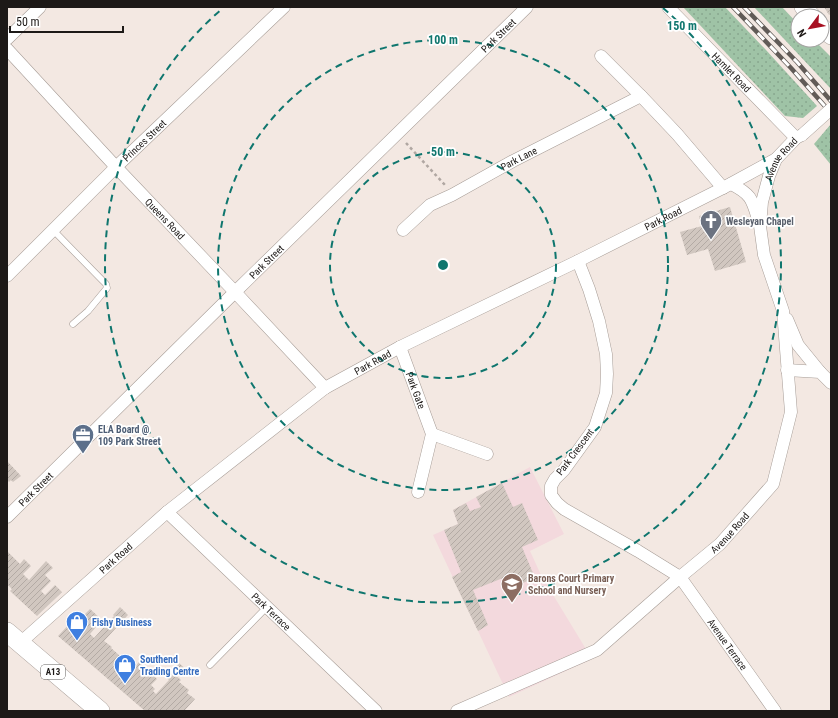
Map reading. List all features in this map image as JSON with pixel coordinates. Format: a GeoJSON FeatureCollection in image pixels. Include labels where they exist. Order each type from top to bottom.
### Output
{"type":"FeatureCollection","features":[{"type":"Feature","properties":{"kind":"main road","name":"A13"},"geometry":{"type":"LineString","coordinates":[[13,638],[100,711]]}},
{"type":"Feature","properties":{"kind":"street"},"geometry":{"type":"LineString","coordinates":[[7,39],[40,7]]}},
{"type":"Feature","properties":{"kind":"street","name":"Princes Street"},"geometry":{"type":"LineString","coordinates":[[7,276],[116,167],[284,7]]}},
{"type":"Feature","properties":{"kind":"street","name":"Park Street"},"geometry":{"type":"LineString","coordinates":[[7,517],[396,133],[527,7]]}},
{"type":"Feature","properties":{"kind":"street","name":"Hamlet Road"},"geometry":{"type":"LineString","coordinates":[[668,7],[799,136]]}},
{"type":"Feature","properties":{"kind":"street","name":"Queens Road"},"geometry":{"type":"LineString","coordinates":[[7,49],[116,167],[325,388]]}},
{"type":"Feature","properties":{"kind":"street"},"geometry":{"type":"LineString","coordinates":[[601,56],[727,186]]}},
{"type":"Feature","properties":{"kind":"street","name":"Park Lane"},"geometry":{"type":"LineString","coordinates":[[403,230],[430,205],[452,195],[513,161],[641,96]]}},
{"type":"Feature","properties":{"kind":"street","name":"Avenue Road"},"geometry":{"type":"LineString","coordinates":[[760,226],[762,202],[765,189],[776,158],[831,109]]}},
{"type":"Feature","properties":{"kind":"street","name":"Park Road"},"geometry":{"type":"LineString","coordinates":[[13,638],[167,512],[325,388],[400,347],[578,261],[727,186],[776,158]]}},
{"type":"Feature","properties":{"kind":"street","name":"Avenue Road"},"geometry":{"type":"LineString","coordinates":[[457,711],[597,650],[720,544],[773,484],[791,412],[784,311],[764,255],[760,226],[752,201],[741,189],[727,186]]}},
{"type":"Feature","properties":{"kind":"street","name":"Park Crescent"},"geometry":{"type":"LineString","coordinates":[[578,261],[599,321],[606,354],[606,394],[595,427],[564,470],[555,479],[551,486],[551,495],[556,504],[638,551],[680,578]]}},
{"type":"Feature","properties":{"kind":"street"},"geometry":{"type":"LineString","coordinates":[[784,311],[798,345],[831,383]]}},
{"type":"Feature","properties":{"kind":"street","name":"Park Gate"},"geometry":{"type":"LineString","coordinates":[[400,347],[432,434]]}},
{"type":"Feature","properties":{"kind":"street"},"geometry":{"type":"LineString","coordinates":[[787,370],[820,372]]}},
{"type":"Feature","properties":{"kind":"street"},"geometry":{"type":"LineString","coordinates":[[418,492],[432,434],[487,454]]}},
{"type":"Feature","properties":{"kind":"street","name":"Park Terrace"},"geometry":{"type":"LineString","coordinates":[[167,512],[376,711]]}},
{"type":"Feature","properties":{"kind":"street","name":"Avenue Terrace"},"geometry":{"type":"LineString","coordinates":[[680,578],[775,711]]}},
{"type":"Feature","properties":{"kind":"lane"},"geometry":{"type":"LineString","coordinates":[[53,230],[106,284],[107,288],[88,311],[73,324]]}},
{"type":"Feature","properties":{"kind":"lane"},"geometry":{"type":"LineString","coordinates":[[210,665],[267,607]]}},
{"type":"Feature","properties":{"kind":"path"},"geometry":{"type":"LineString","coordinates":[[396,133],[452,195]]}},
{"type":"Feature","properties":{"kind":"shaded area","name":"Barons Court Primary School and Nursery"},"geometry":{"type":"Polygon","coordinates":[[[530,467],[564,534],[530,551],[541,575],[592,659],[509,697],[433,535],[458,524],[453,510],[530,467]]]}},
{"type":"Feature","properties":{"kind":"green space"},"geometry":{"type":"Polygon","coordinates":[[[683,7],[725,7],[817,106],[803,118],[785,116],[683,7]]]}},
{"type":"Feature","properties":{"kind":"green space"},"geometry":{"type":"Polygon","coordinates":[[[754,7],[782,7],[790,16],[790,45],[754,7]]]}},
{"type":"Feature","properties":{"kind":"green space"},"geometry":{"type":"Polygon","coordinates":[[[792,48],[822,48],[831,57],[831,89],[792,48]]]}},
{"type":"Feature","properties":{"kind":"green space"},"geometry":{"type":"Polygon","coordinates":[[[831,124],[831,165],[814,144],[831,124]]]}},
{"type":"Feature","properties":{"kind":"building"},"geometry":{"type":"Polygon","coordinates":[[[831,7],[831,14],[830,8],[825,8],[831,7]]]}},
{"type":"Feature","properties":{"kind":"building","name":"Wesleyan Chapel"},"geometry":{"type":"Polygon","coordinates":[[[730,207],[746,262],[715,271],[708,249],[687,255],[680,232],[702,226],[699,216],[730,207]]]}},
{"type":"Feature","properties":{"kind":"building"},"geometry":{"type":"Polygon","coordinates":[[[7,461],[21,476],[13,482],[11,480],[9,482],[7,480],[7,461]]]}},
{"type":"Feature","properties":{"kind":"building"},"geometry":{"type":"Polygon","coordinates":[[[502,483],[513,507],[522,503],[538,540],[522,547],[535,578],[513,587],[508,576],[473,590],[488,625],[478,631],[452,577],[461,572],[444,530],[458,524],[453,510],[466,503],[470,511],[481,507],[476,497],[502,483]]]}},
{"type":"Feature","properties":{"kind":"building"},"geometry":{"type":"Polygon","coordinates":[[[7,551],[20,564],[24,559],[31,566],[23,574],[29,580],[46,561],[53,568],[45,575],[51,581],[41,591],[45,595],[55,585],[62,592],[37,616],[10,591],[12,589],[7,584],[7,551]]]}},
{"type":"Feature","properties":{"kind":"building"},"geometry":{"type":"Polygon","coordinates":[[[120,607],[128,615],[104,641],[128,663],[123,668],[127,671],[130,672],[139,662],[157,679],[151,685],[155,689],[153,691],[156,694],[169,680],[166,677],[179,663],[189,672],[185,675],[179,669],[174,674],[181,680],[179,682],[189,690],[187,693],[195,699],[184,711],[145,711],[58,636],[74,619],[77,622],[90,609],[102,620],[90,634],[94,638],[120,607]]]}},
{"type":"Feature","properties":{"kind":"railway"},"geometry":{"type":"LineString","coordinates":[[733,7],[831,113]]}},
{"type":"Feature","properties":{"kind":"railway"},"geometry":{"type":"LineString","coordinates":[[744,7],[797,62],[831,101]]}},
{"type":"Feature","properties":{"kind":"place","name":"Wesleyan Chapel"},"geometry":{"type":"Point","coordinates":[711,240]}},
{"type":"Feature","properties":{"kind":"place","name":"ELA Board @ 109 Park Street"},"geometry":{"type":"Point","coordinates":[83,454]}},
{"type":"Feature","properties":{"kind":"place","name":"Barons Court Primary School and Nursery"},"geometry":{"type":"Point","coordinates":[512,604]}},
{"type":"Feature","properties":{"kind":"place","name":"Fishy Business"},"geometry":{"type":"Point","coordinates":[77,642]}},
{"type":"Feature","properties":{"kind":"place","name":"Southend Trading Centre"},"geometry":{"type":"Point","coordinates":[125,684]}}]}
